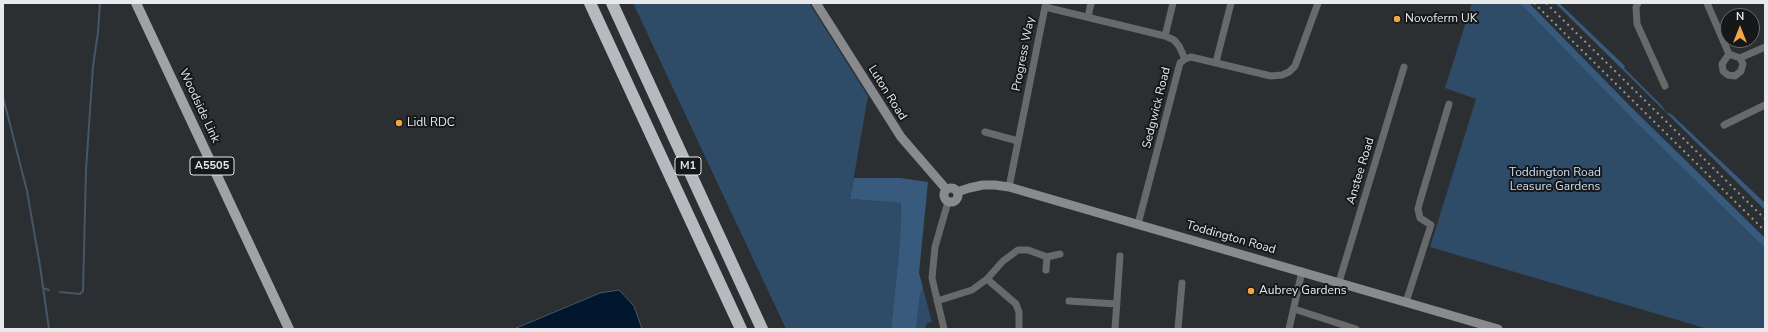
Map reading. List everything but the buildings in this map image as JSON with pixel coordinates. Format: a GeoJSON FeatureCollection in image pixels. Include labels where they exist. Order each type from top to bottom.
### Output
{"type":"FeatureCollection","features":[{"type":"Feature","properties":{"kind":"highway","name":"M1"},"geometry":{"type":"LineString","coordinates":[[590,3],[741,329]]}},
{"type":"Feature","properties":{"kind":"highway","name":"M1"},"geometry":{"type":"LineString","coordinates":[[612,3],[687,163],[762,329]]}},
{"type":"Feature","properties":{"kind":"highway"},"geometry":{"type":"LineString","coordinates":[[620,3],[654,80],[687,163]]}},
{"type":"Feature","properties":{"kind":"main road","name":"Woodside Link"},"geometry":{"type":"LineString","coordinates":[[136,3],[288,329]]}},
{"type":"Feature","properties":{"kind":"main road","name":"Luton Road"},"geometry":{"type":"LineString","coordinates":[[816,3],[901,137],[946,190]]}},
{"type":"Feature","properties":{"kind":"main road","name":"Toddington Road"},"geometry":{"type":"LineString","coordinates":[[958,192],[983,185],[995,184],[1009,187],[1498,329]]}},
{"type":"Feature","properties":{"kind":"main road"},"geometry":{"type":"LineString","coordinates":[[952,188],[958,192],[958,197],[955,201],[948,202],[943,195],[946,190],[952,188]]}},
{"type":"Feature","properties":{"kind":"street"},"geometry":{"type":"LineString","coordinates":[[1088,17],[1091,3]]}},
{"type":"Feature","properties":{"kind":"street"},"geometry":{"type":"LineString","coordinates":[[1165,36],[1174,3]]}},
{"type":"Feature","properties":{"kind":"street"},"geometry":{"type":"LineString","coordinates":[[1216,62],[1231,3]]}},
{"type":"Feature","properties":{"kind":"street","name":"Sedgwick Road"},"geometry":{"type":"LineString","coordinates":[[1138,224],[1180,63],[1190,57],[1272,76],[1282,75],[1289,72],[1295,66],[1318,3]]}},
{"type":"Feature","properties":{"kind":"street"},"geometry":{"type":"LineString","coordinates":[[1638,3],[1636,7],[1637,24],[1665,86]]}},
{"type":"Feature","properties":{"kind":"street"},"geometry":{"type":"LineString","coordinates":[[1707,3],[1729,54],[1740,58],[1743,64],[1741,71],[1735,76],[1728,75],[1723,71],[1722,64],[1729,54]]}},
{"type":"Feature","properties":{"kind":"street","name":"Progress Way"},"geometry":{"type":"LineString","coordinates":[[1009,187],[1045,7],[1054,6],[1088,17],[1165,36],[1174,40],[1179,46],[1185,59]]}},
{"type":"Feature","properties":{"kind":"street"},"geometry":{"type":"LineString","coordinates":[[1740,58],[1765,47]]}},
{"type":"Feature","properties":{"kind":"street","name":"Anstee Road"},"geometry":{"type":"LineString","coordinates":[[1339,282],[1404,67]]}},
{"type":"Feature","properties":{"kind":"street"},"geometry":{"type":"LineString","coordinates":[[1406,302],[1431,225],[1420,218],[1418,208],[1449,104]]}},
{"type":"Feature","properties":{"kind":"street"},"geometry":{"type":"LineString","coordinates":[[1724,125],[1765,105]]}},
{"type":"Feature","properties":{"kind":"street"},"geometry":{"type":"LineString","coordinates":[[985,132],[1018,141]]}},
{"type":"Feature","properties":{"kind":"street"},"geometry":{"type":"LineString","coordinates":[[944,329],[932,278],[935,247],[948,202]]}},
{"type":"Feature","properties":{"kind":"street"},"geometry":{"type":"LineString","coordinates":[[937,301],[972,290],[987,279],[1003,261],[1018,250],[1028,250],[1047,257],[1060,254]]}},
{"type":"Feature","properties":{"kind":"street"},"geometry":{"type":"LineString","coordinates":[[1115,329],[1120,256]]}},
{"type":"Feature","properties":{"kind":"street"},"geometry":{"type":"LineString","coordinates":[[1046,270],[1047,257]]}},
{"type":"Feature","properties":{"kind":"street"},"geometry":{"type":"LineString","coordinates":[[1289,329],[1302,271]]}},
{"type":"Feature","properties":{"kind":"street"},"geometry":{"type":"LineString","coordinates":[[987,279],[1016,304],[1019,312],[1019,327]]}},
{"type":"Feature","properties":{"kind":"street"},"geometry":{"type":"LineString","coordinates":[[1178,329],[1182,284]]}},
{"type":"Feature","properties":{"kind":"street"},"geometry":{"type":"LineString","coordinates":[[1070,301],[1117,304]]}},
{"type":"Feature","properties":{"kind":"street"},"geometry":{"type":"LineString","coordinates":[[1294,309],[1356,329]]}},
{"type":"Feature","properties":{"kind":"green space"},"geometry":{"type":"Polygon","coordinates":[[[633,3],[809,3],[868,96],[850,199],[901,203],[900,241],[891,329],[786,329],[633,3]]]}},
{"type":"Feature","properties":{"kind":"green space","name":"Toddington Road Leasure Gardens"},"geometry":{"type":"Polygon","coordinates":[[[1472,3],[1522,3],[1765,248],[1765,329],[1708,329],[1430,247],[1476,99],[1445,88],[1472,3]]]}},
{"type":"Feature","properties":{"kind":"green space"},"geometry":{"type":"Polygon","coordinates":[[[923,288],[932,322],[927,323],[925,329],[916,329],[920,296],[923,288]]]}},
{"type":"Feature","properties":{"kind":"shaded area"},"geometry":{"type":"Polygon","coordinates":[[[1520,3],[1529,3],[1632,108],[1765,238],[1765,248],[1635,121],[1520,3]]]}},
{"type":"Feature","properties":{"kind":"shaded area"},"geometry":{"type":"Polygon","coordinates":[[[1555,3],[1559,3],[1625,66],[1624,68],[1662,106],[1666,112],[1671,114],[1765,203],[1765,210],[1555,3]]]}},
{"type":"Feature","properties":{"kind":"shaded area"},"geometry":{"type":"Polygon","coordinates":[[[854,178],[900,178],[928,182],[919,273],[923,288],[920,296],[916,329],[891,329],[900,241],[901,203],[850,199],[854,178]]]}},
{"type":"Feature","properties":{"kind":"shaded area"},"geometry":{"type":"Polygon","coordinates":[[[619,290],[634,306],[642,329],[514,329],[600,293],[619,290]]]}},
{"type":"Feature","properties":{"kind":"waterway"},"geometry":{"type":"LineString","coordinates":[[60,292],[80,294],[83,291],[86,170],[93,66],[98,32],[100,3]]}},
{"type":"Feature","properties":{"kind":"waterway"},"geometry":{"type":"LineString","coordinates":[[3,97],[27,191],[49,329]]}},
{"type":"Feature","properties":{"kind":"waterway"},"geometry":{"type":"LineString","coordinates":[[43,288],[49,290]]}},
{"type":"Feature","properties":{"kind":"railway"},"geometry":{"type":"LineString","coordinates":[[1534,3],[1765,231]]}},
{"type":"Feature","properties":{"kind":"railway"},"geometry":{"type":"LineString","coordinates":[[1546,3],[1765,219]]}},
{"type":"Feature","properties":{"kind":"place","name":"Novoferm UK"},"geometry":{"type":"Point","coordinates":[1397,19]}},
{"type":"Feature","properties":{"kind":"place","name":"Lidl RDC"},"geometry":{"type":"Point","coordinates":[399,123]}},
{"type":"Feature","properties":{"kind":"place","name":"Aubrey Gardens"},"geometry":{"type":"Point","coordinates":[1251,291]}}]}
